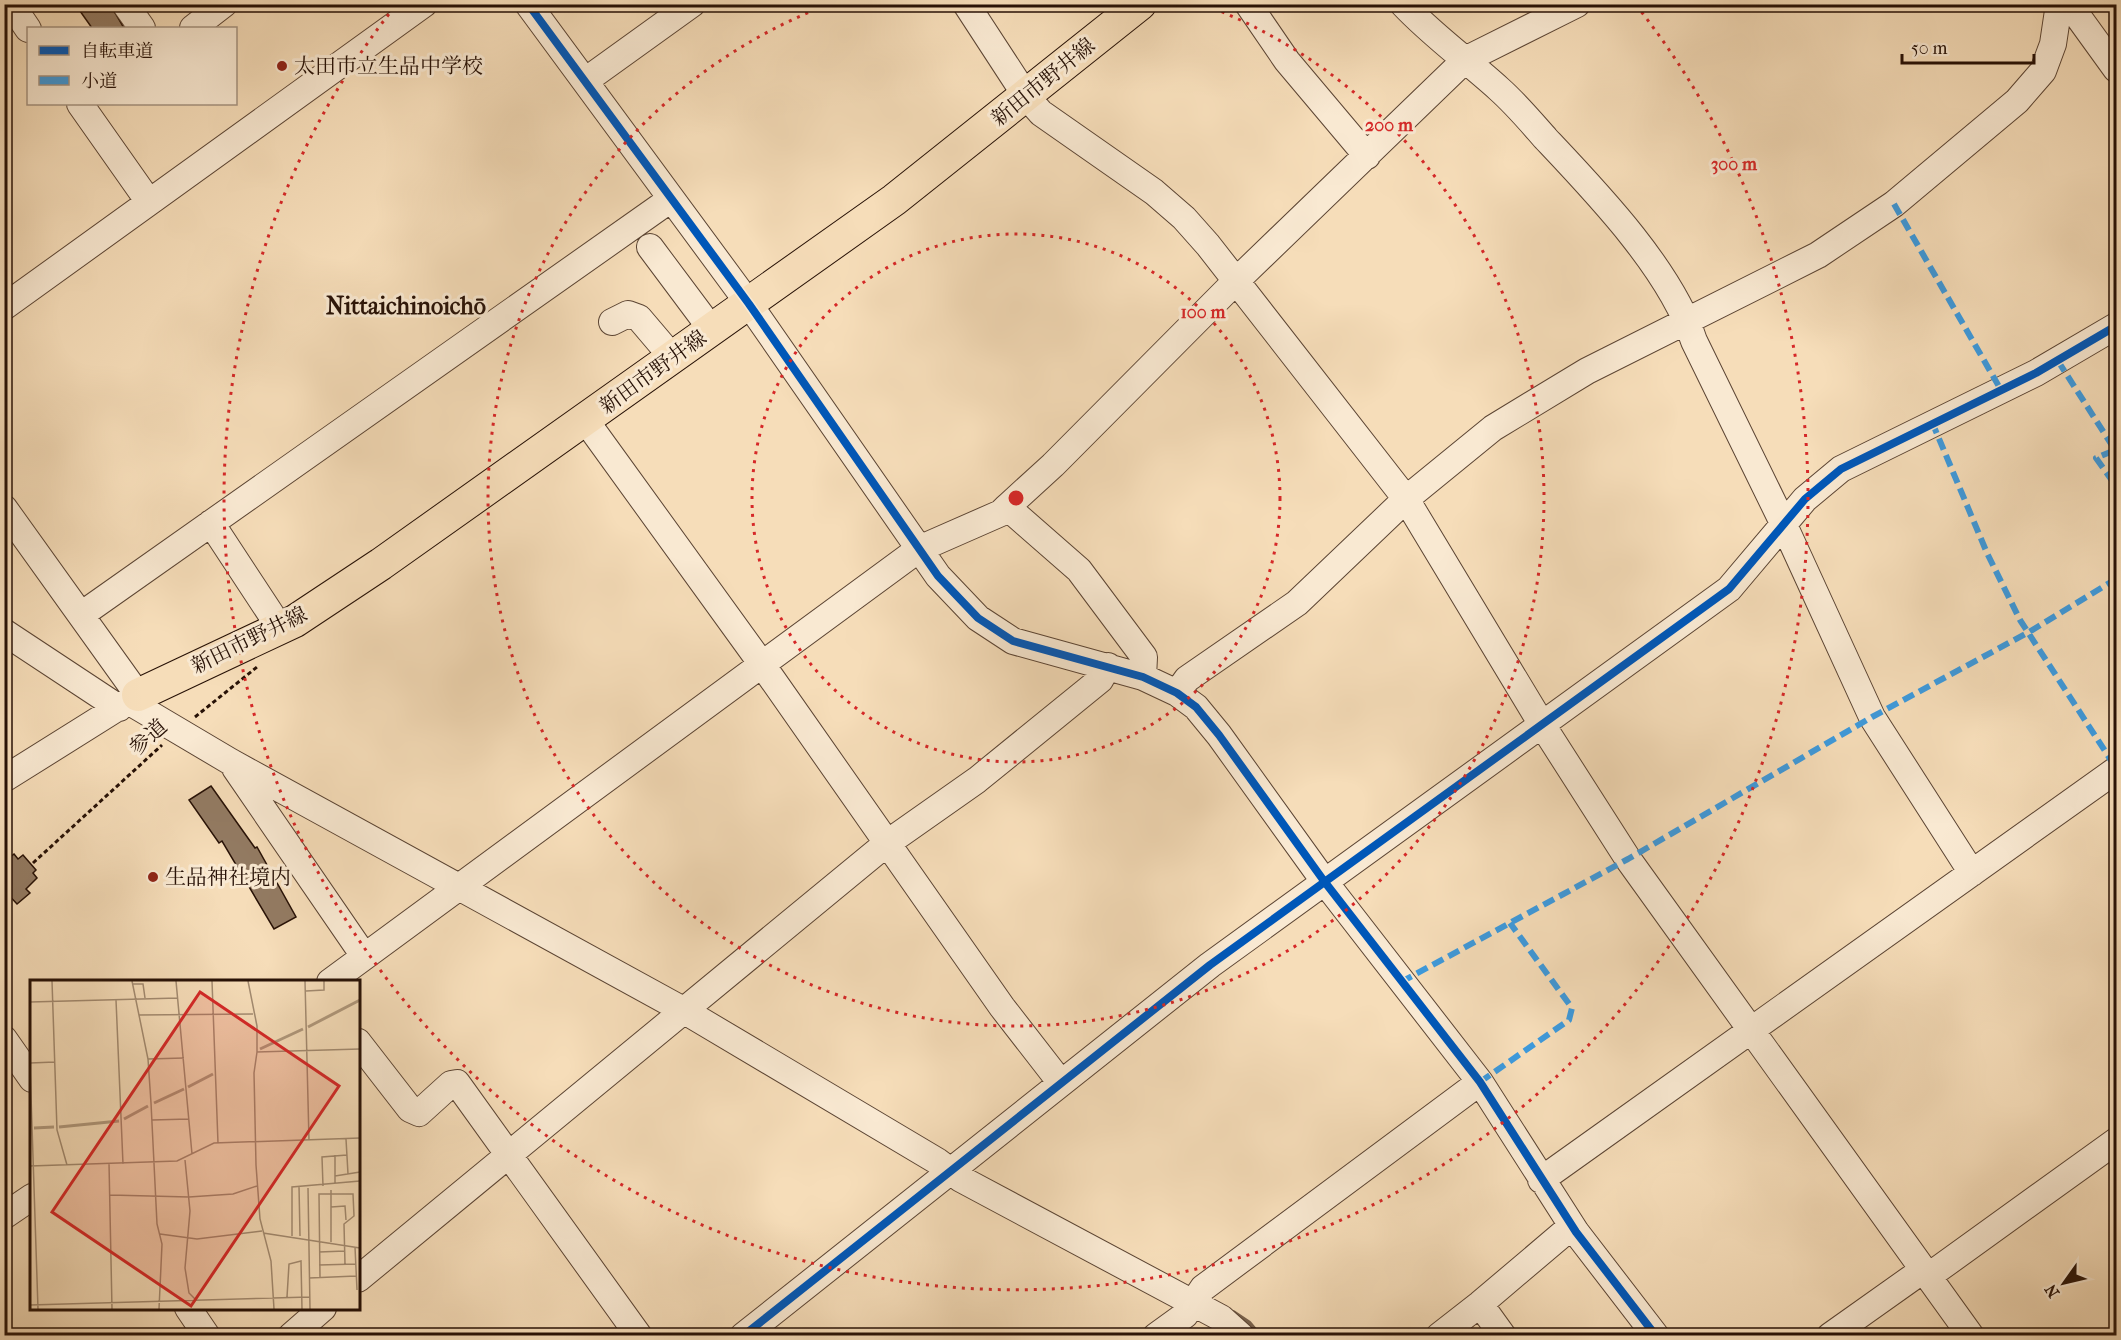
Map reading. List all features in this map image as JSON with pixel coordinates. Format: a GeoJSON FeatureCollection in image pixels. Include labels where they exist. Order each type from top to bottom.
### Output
{"type":"FeatureCollection","features":[{"type":"Feature","properties":{"kind":"main road","name":"新田市野井線"},"geometry":{"type":"LineString","coordinates":[[128,701],[295,621],[381,564],[894,200],[1140,4]]}},
{"type":"Feature","properties":{"kind":"street"},"geometry":{"type":"LineString","coordinates":[[11,4],[27,28]]}},
{"type":"Feature","properties":{"kind":"street"},"geometry":{"type":"LineString","coordinates":[[124,4],[141,27]]}},
{"type":"Feature","properties":{"kind":"street"},"geometry":{"type":"LineString","coordinates":[[194,27],[224,4]]}},
{"type":"Feature","properties":{"kind":"street"},"geometry":{"type":"LineString","coordinates":[[4,307],[424,4]]}},
{"type":"Feature","properties":{"kind":"street"},"geometry":{"type":"LineString","coordinates":[[528,4],[748,304],[938,576],[978,618],[1013,641],[1143,677],[1177,693],[1196,707],[1220,735],[1324,881],[1480,1082],[1572,1226],[1656,1335]]}},
{"type":"Feature","properties":{"kind":"street"},"geometry":{"type":"LineString","coordinates":[[585,81],[692,4]]}},
{"type":"Feature","properties":{"kind":"street"},"geometry":{"type":"LineString","coordinates":[[966,4],[1026,96],[1041,113],[1154,192],[1208,245],[1407,499],[1541,723],[1628,858],[1750,1032],[1971,1335]]}},
{"type":"Feature","properties":{"kind":"street"},"geometry":{"type":"LineString","coordinates":[[1248,4],[1287,60],[1367,156]]}},
{"type":"Feature","properties":{"kind":"street"},"geometry":{"type":"LineString","coordinates":[[1402,4],[1500,90],[1586,181],[1647,257],[1687,320],[1694,341],[1784,525],[1872,717],[1972,873]]}},
{"type":"Feature","properties":{"kind":"street"},"geometry":{"type":"LineString","coordinates":[[331,980],[919,549],[1001,513],[1053,465],[1235,282],[1465,60],[1578,4]]}},
{"type":"Feature","properties":{"kind":"street"},"geometry":{"type":"LineString","coordinates":[[1177,693],[1187,679],[1297,603],[1407,499],[1493,428],[1587,371],[1818,255],[1894,204],[2017,101],[2043,71],[2053,44],[2059,4]]}},
{"type":"Feature","properties":{"kind":"street"},"geometry":{"type":"LineString","coordinates":[[2069,4],[2116,69]]}},
{"type":"Feature","properties":{"kind":"street"},"geometry":{"type":"LineString","coordinates":[[81,105],[149,202]]}},
{"type":"Feature","properties":{"kind":"street"},"geometry":{"type":"LineString","coordinates":[[81,615],[671,199]]}},
{"type":"Feature","properties":{"kind":"street"},"geometry":{"type":"LineString","coordinates":[[650,247],[712,330]]}},
{"type":"Feature","properties":{"kind":"street"},"geometry":{"type":"LineString","coordinates":[[612,322],[628,314],[639,318],[673,358]]}},
{"type":"Feature","properties":{"kind":"street"},"geometry":{"type":"LineString","coordinates":[[743,1335],[1210,965],[1729,589],[1805,500],[1841,469],[2036,373],[2116,326]]}},
{"type":"Feature","properties":{"kind":"street"},"geometry":{"type":"LineString","coordinates":[[585,421],[761,663],[1002,1007],[1061,1083]]}},
{"type":"Feature","properties":{"kind":"street"},"geometry":{"type":"LineString","coordinates":[[1007,507],[1079,570],[1144,657],[1143,677]]}},
{"type":"Feature","properties":{"kind":"street"},"geometry":{"type":"LineString","coordinates":[[4,508],[81,615],[128,701]]}},
{"type":"Feature","properties":{"kind":"street"},"geometry":{"type":"LineString","coordinates":[[211,523],[280,628]]}},
{"type":"Feature","properties":{"kind":"street"},"geometry":{"type":"LineString","coordinates":[[4,632],[231,762],[683,1010],[961,1179],[1198,1296],[1241,1335]]}},
{"type":"Feature","properties":{"kind":"street"},"geometry":{"type":"LineString","coordinates":[[360,1277],[886,844],[986,773],[1100,680],[1108,666]]}},
{"type":"Feature","properties":{"kind":"street"},"geometry":{"type":"LineString","coordinates":[[4,779],[128,701]]}},
{"type":"Feature","properties":{"kind":"street"},"geometry":{"type":"LineString","coordinates":[[231,762],[364,956]]}},
{"type":"Feature","properties":{"kind":"street"},"geometry":{"type":"LineString","coordinates":[[1541,1180],[2116,770]]}},
{"type":"Feature","properties":{"kind":"street"},"geometry":{"type":"LineString","coordinates":[[4,1039],[30,1076]]}},
{"type":"Feature","properties":{"kind":"street"},"geometry":{"type":"LineString","coordinates":[[360,1045],[410,1109],[419,1113],[451,1084],[457,1083],[639,1335]]}},
{"type":"Feature","properties":{"kind":"street"},"geometry":{"type":"LineString","coordinates":[[1156,1335],[1185,1315],[1198,1296],[1480,1082]]}},
{"type":"Feature","properties":{"kind":"street"},"geometry":{"type":"LineString","coordinates":[[1830,1335],[1916,1275],[1937,1270],[2116,1141]]}},
{"type":"Feature","properties":{"kind":"street"},"geometry":{"type":"LineString","coordinates":[[4,1216],[30,1198]]}},
{"type":"Feature","properties":{"kind":"street"},"geometry":{"type":"LineString","coordinates":[[1439,1335],[1480,1304],[1572,1226]]}},
{"type":"Feature","properties":{"kind":"street"},"geometry":{"type":"LineString","coordinates":[[1480,1304],[1503,1335]]}},
{"type":"Feature","properties":{"kind":"street"},"geometry":{"type":"LineString","coordinates":[[189,1310],[207,1335]]}},
{"type":"Feature","properties":{"kind":"street"},"geometry":{"type":"LineString","coordinates":[[291,1335],[321,1310]]}},
{"type":"Feature","properties":{"kind":"building"},"geometry":{"type":"Polygon","coordinates":[[[75,4],[110,4],[123,27],[91,27],[75,4]]]}},
{"type":"Feature","properties":{"kind":"building"},"geometry":{"type":"Polygon","coordinates":[[[211,786],[255,848],[257,847],[296,917],[274,929],[222,841],[219,843],[189,800],[211,786]]]}},
{"type":"Feature","properties":{"kind":"building"},"geometry":{"type":"Polygon","coordinates":[[[14,854],[18,859],[23,855],[36,870],[33,873],[37,878],[26,889],[30,893],[17,904],[4,890],[4,862],[14,854]]]}},
{"type":"Feature","properties":{"kind":"waterway"},"geometry":{"type":"LineString","coordinates":[[1234,1313],[1249,1323],[1260,1336]]}},
{"type":"Feature","properties":{"kind":"marked path"},"geometry":{"type":"LineString","coordinates":[[1894,204],[2001,390]]}},
{"type":"Feature","properties":{"kind":"marked path"},"geometry":{"type":"LineString","coordinates":[[2058,361],[2115,450],[2096,458],[2116,486]]}},
{"type":"Feature","properties":{"kind":"marked path"},"geometry":{"type":"LineString","coordinates":[[1932,422],[1987,553],[2020,620],[2116,768]]}},
{"type":"Feature","properties":{"kind":"marked path"},"geometry":{"type":"LineString","coordinates":[[1401,982],[1628,859],[1872,717],[2029,632],[2116,579]]}},
{"type":"Feature","properties":{"kind":"marked path"},"geometry":{"type":"LineString","coordinates":[[1480,1082],[1569,1020],[1572,1008],[1510,923]]}},
{"type":"Feature","properties":{"kind":"cycle path"},"geometry":{"type":"LineString","coordinates":[[528,4],[749,304],[938,576],[978,618],[1013,641],[1143,677],[1177,693],[1196,707],[1219,735],[1324,881],[1480,1082],[1576,1232],[1656,1336]]}},
{"type":"Feature","properties":{"kind":"cycle path"},"geometry":{"type":"LineString","coordinates":[[743,1336],[1210,965],[1729,589],[1805,499],[1841,469],[2036,373],[2116,326]]}},
{"type":"Feature","properties":{"kind":"place","name":"太田市立生品中学校"},"geometry":{"type":"Point","coordinates":[282,66]}},
{"type":"Feature","properties":{"kind":"place","name":"生品神社境内"},"geometry":{"type":"Point","coordinates":[153,877]}},
{"type":"Feature","properties":{"kind":"district","name":"Nittaichinoichō"},"geometry":{"type":"Point","coordinates":[406,306]}}]}
